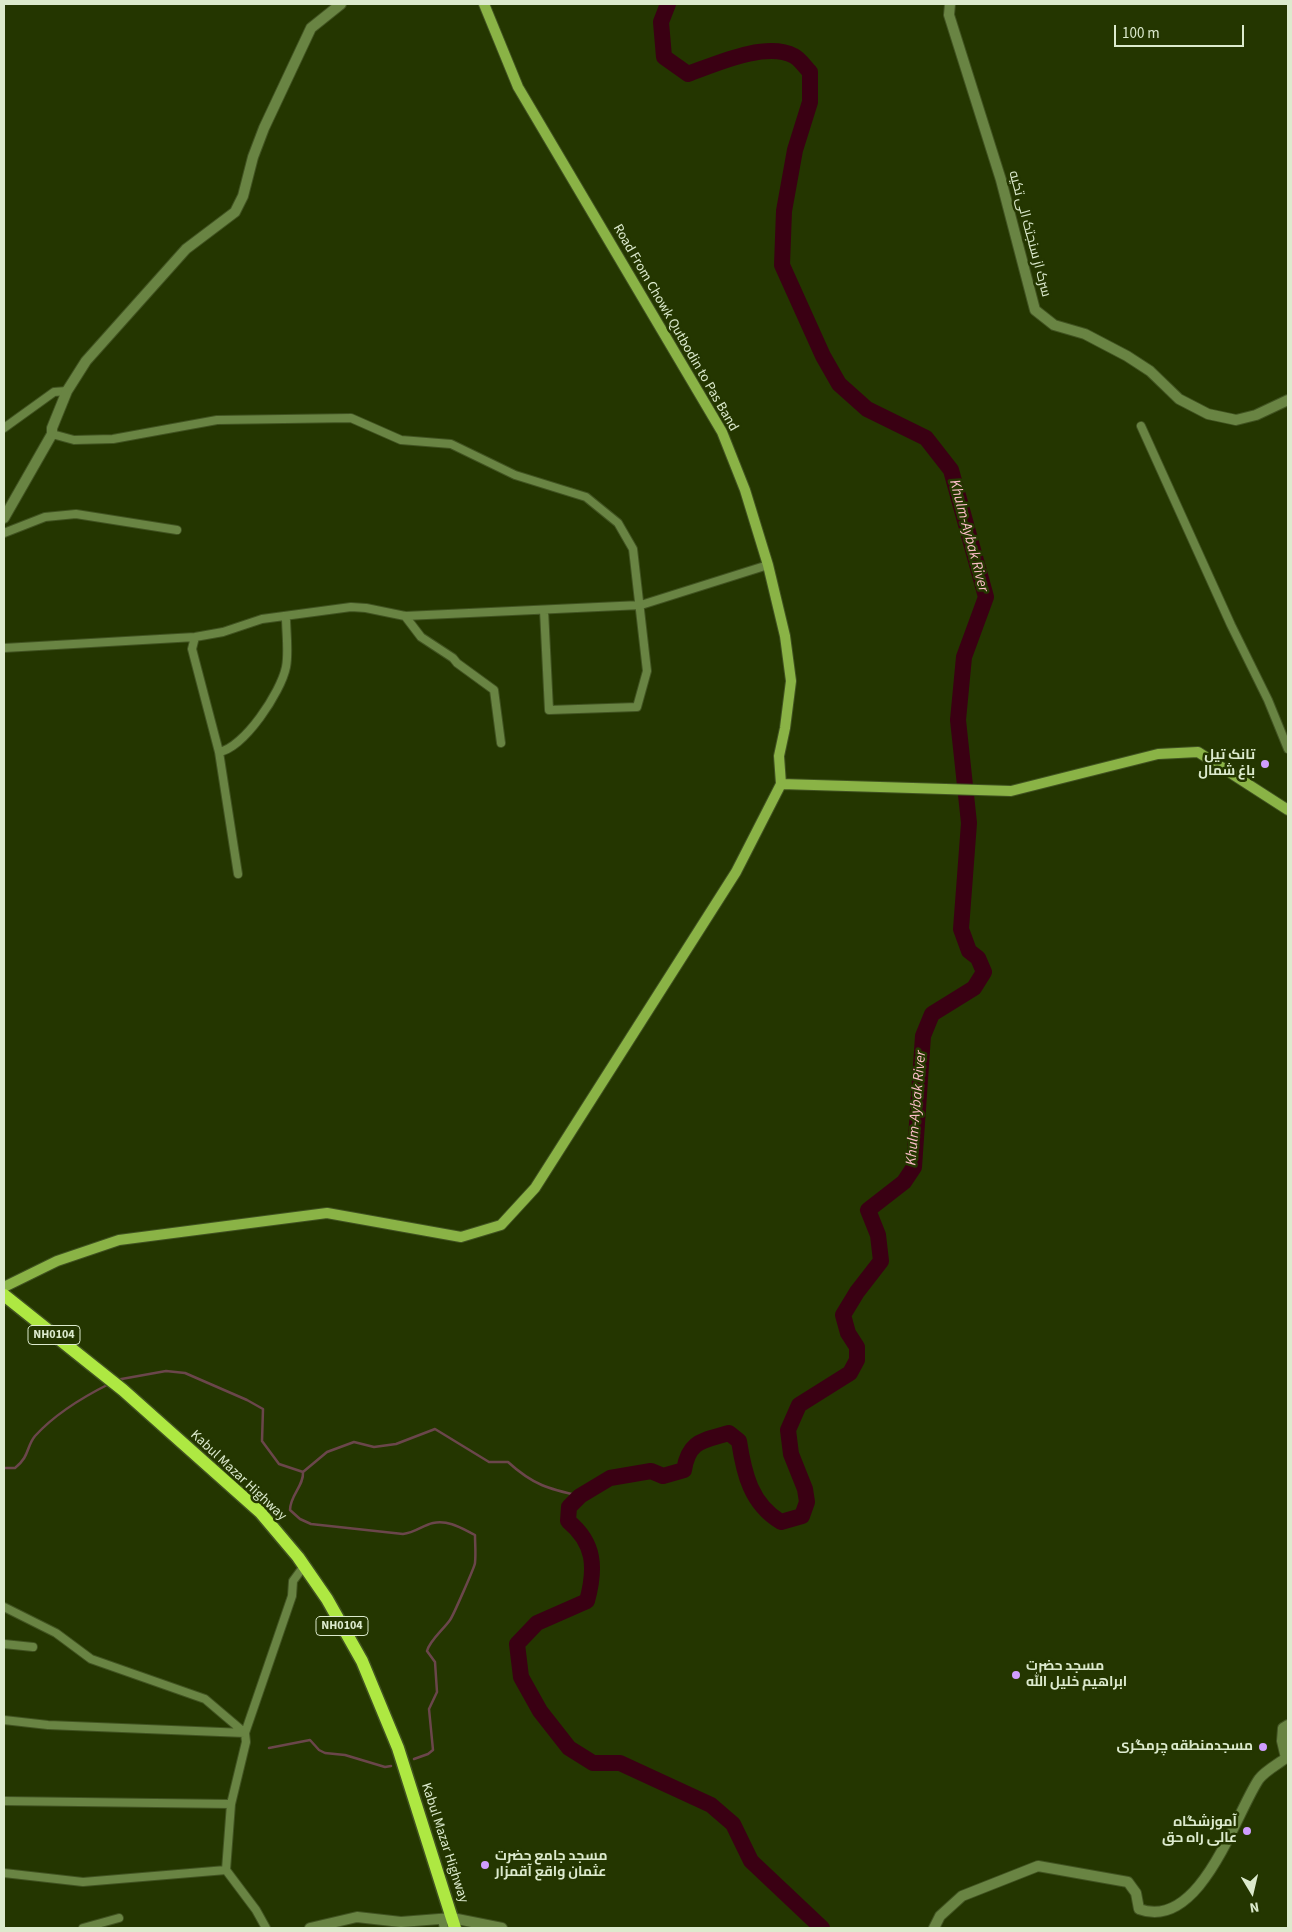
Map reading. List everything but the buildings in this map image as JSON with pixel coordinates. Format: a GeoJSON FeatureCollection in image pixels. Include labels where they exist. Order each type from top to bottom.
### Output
{"type":"FeatureCollection","features":[{"type":"Feature","properties":{"kind":"highway","name":"Kabul Mazar Highway"},"geometry":{"type":"LineString","coordinates":[[4,1295],[123,1390],[260,1512],[304,1566],[327,1599],[362,1661],[398,1748],[448,1923]]}},
{"type":"Feature","properties":{"kind":"main road","name":"Road From Chowk Qutbodin to Pas Band"},"geometry":{"type":"LineString","coordinates":[[484,4],[518,87],[722,432],[745,490],[768,565],[785,636],[791,681],[785,728],[778,756],[781,784]]}},
{"type":"Feature","properties":{"kind":"main road"},"geometry":{"type":"LineString","coordinates":[[4,1286],[57,1261],[119,1240],[327,1212],[461,1237],[501,1226],[535,1188],[736,872],[781,784],[1012,791],[1158,754],[1198,752],[1288,810]]}},
{"type":"Feature","properties":{"kind":"street"},"geometry":{"type":"LineString","coordinates":[[4,518],[52,434],[52,428],[67,391],[86,360],[186,249],[235,212],[243,196],[253,157],[264,128],[311,28],[340,4]]}},
{"type":"Feature","properties":{"kind":"street","name":"سرک از سنجتک الی تکیه"},"geometry":{"type":"LineString","coordinates":[[950,4],[949,15],[1001,180],[1035,310],[1054,325],[1085,334],[1128,356],[1150,371],[1179,400],[1208,414],[1236,420],[1256,415],[1288,402]]}},
{"type":"Feature","properties":{"kind":"street"},"geometry":{"type":"LineString","coordinates":[[4,428],[54,392],[67,391]]}},
{"type":"Feature","properties":{"kind":"street"},"geometry":{"type":"LineString","coordinates":[[52,434],[74,440],[113,439],[217,420],[351,418],[402,440],[451,444],[515,475],[586,497],[618,523],[633,548],[641,605],[647,671],[637,707],[549,710],[544,610]]}},
{"type":"Feature","properties":{"kind":"street"},"geometry":{"type":"LineString","coordinates":[[1142,426],[1219,600],[1268,700],[1288,749]]}},
{"type":"Feature","properties":{"kind":"street"},"geometry":{"type":"LineString","coordinates":[[4,533],[45,518],[76,514],[177,530]]}},
{"type":"Feature","properties":{"kind":"street"},"geometry":{"type":"LineString","coordinates":[[4,648],[195,637],[223,632],[262,619],[350,607],[366,608],[405,616],[641,605],[768,565]]}},
{"type":"Feature","properties":{"kind":"street"},"geometry":{"type":"LineString","coordinates":[[405,616],[422,637],[454,658],[457,663],[494,690],[501,743]]}},
{"type":"Feature","properties":{"kind":"street"},"geometry":{"type":"LineString","coordinates":[[219,752],[227,751],[249,731],[270,702],[286,667],[286,617]]}},
{"type":"Feature","properties":{"kind":"street"},"geometry":{"type":"LineString","coordinates":[[195,637],[192,649],[219,752],[238,874]]}},
{"type":"Feature","properties":{"kind":"street"},"geometry":{"type":"LineString","coordinates":[[266,1928],[256,1910],[226,1870],[231,1804],[246,1742],[246,1733],[292,1596],[293,1580],[304,1566]]}},
{"type":"Feature","properties":{"kind":"street"},"geometry":{"type":"LineString","coordinates":[[4,1607],[56,1634],[91,1659],[205,1699],[246,1733]]}},
{"type":"Feature","properties":{"kind":"street"},"geometry":{"type":"LineString","coordinates":[[4,1644],[33,1647]]}},
{"type":"Feature","properties":{"kind":"street"},"geometry":{"type":"LineString","coordinates":[[4,1720],[48,1725],[246,1733]]}},
{"type":"Feature","properties":{"kind":"street"},"geometry":{"type":"LineString","coordinates":[[934,1928],[940,1916],[962,1896],[1038,1866],[1128,1882],[1136,1893],[1139,1909],[1149,1915],[1164,1915],[1184,1908],[1216,1870],[1260,1778],[1286,1758],[1282,1742],[1283,1728],[1288,1725]]}},
{"type":"Feature","properties":{"kind":"street"},"geometry":{"type":"LineString","coordinates":[[4,1801],[231,1804]]}},
{"type":"Feature","properties":{"kind":"street"},"geometry":{"type":"LineString","coordinates":[[4,1873],[83,1882],[226,1870]]}},
{"type":"Feature","properties":{"kind":"street"},"geometry":{"type":"LineString","coordinates":[[310,1928],[357,1917],[401,1922],[448,1923],[502,1928]]}},
{"type":"Feature","properties":{"kind":"street"},"geometry":{"type":"LineString","coordinates":[[83,1928],[119,1918]]}},
{"type":"Feature","properties":{"kind":"waterway","name":"Khulm-Aybak River"},"geometry":{"type":"LineString","coordinates":[[668,4],[661,22],[664,57],[688,74],[726,60],[756,52],[770,51],[783,52],[794,56],[810,72],[810,102],[795,150],[784,211],[782,265],[823,356],[839,384],[867,409],[926,438],[951,470],[986,597],[964,657],[958,720],[969,823],[961,929],[969,951],[978,958],[984,972],[974,988],[932,1014],[923,1036],[914,1167],[904,1182],[868,1210],[878,1235],[881,1261],[857,1292],[843,1315],[848,1333],[857,1347],[857,1360],[850,1373],[799,1405],[788,1430],[791,1454],[805,1489],[807,1502],[802,1516],[781,1522],[762,1506],[751,1487],[743,1465],[739,1441],[729,1433],[705,1440],[694,1447],[689,1453],[684,1470],[663,1476],[651,1471],[610,1478],[580,1496],[569,1507],[568,1521],[584,1538],[591,1557],[592,1578],[587,1601],[537,1623],[517,1644],[521,1677],[540,1711],[569,1748],[593,1763],[620,1763],[711,1805],[733,1824],[751,1861],[822,1928]]}},
{"type":"Feature","properties":{"kind":"waterway"},"geometry":{"type":"LineString","coordinates":[[116,1380],[166,1371],[185,1373],[247,1400],[263,1409],[262,1441],[279,1464],[303,1472],[327,1452],[354,1442],[374,1447],[396,1444],[435,1429],[489,1462],[508,1462],[525,1476],[542,1485],[580,1496]]}},
{"type":"Feature","properties":{"kind":"waterway"},"geometry":{"type":"LineString","coordinates":[[4,1468],[15,1468],[20,1464],[26,1456],[35,1436],[51,1420],[79,1400],[109,1384]]}},
{"type":"Feature","properties":{"kind":"waterway"},"geometry":{"type":"LineString","coordinates":[[303,1472],[303,1477],[292,1500],[290,1510],[300,1519],[311,1524],[403,1534],[439,1522],[455,1525],[475,1535],[475,1563],[472,1573],[450,1620],[434,1639],[427,1651],[435,1662],[437,1692],[429,1709],[433,1750],[414,1759]]}},
{"type":"Feature","properties":{"kind":"waterway"},"geometry":{"type":"LineString","coordinates":[[269,1748],[310,1740],[319,1750],[325,1753],[345,1755],[385,1767],[391,1766]]}},
{"type":"Feature","properties":{"kind":"place","name":"تانک تیل باغ شمال"},"geometry":{"type":"Point","coordinates":[1265,764]}},
{"type":"Feature","properties":{"kind":"place","name":"مسجد حضرت ابراهیم خلیل الله"},"geometry":{"type":"Point","coordinates":[1016,1675]}},
{"type":"Feature","properties":{"kind":"place","name":"مسجدمنطقه چرمگری"},"geometry":{"type":"Point","coordinates":[1263,1747]}},
{"type":"Feature","properties":{"kind":"place","name":"آموزشگاه عالی راه حق"},"geometry":{"type":"Point","coordinates":[1247,1831]}},
{"type":"Feature","properties":{"kind":"place","name":"مسجد جامع حضرت عثمان واقع آقمزار"},"geometry":{"type":"Point","coordinates":[485,1865]}}]}
